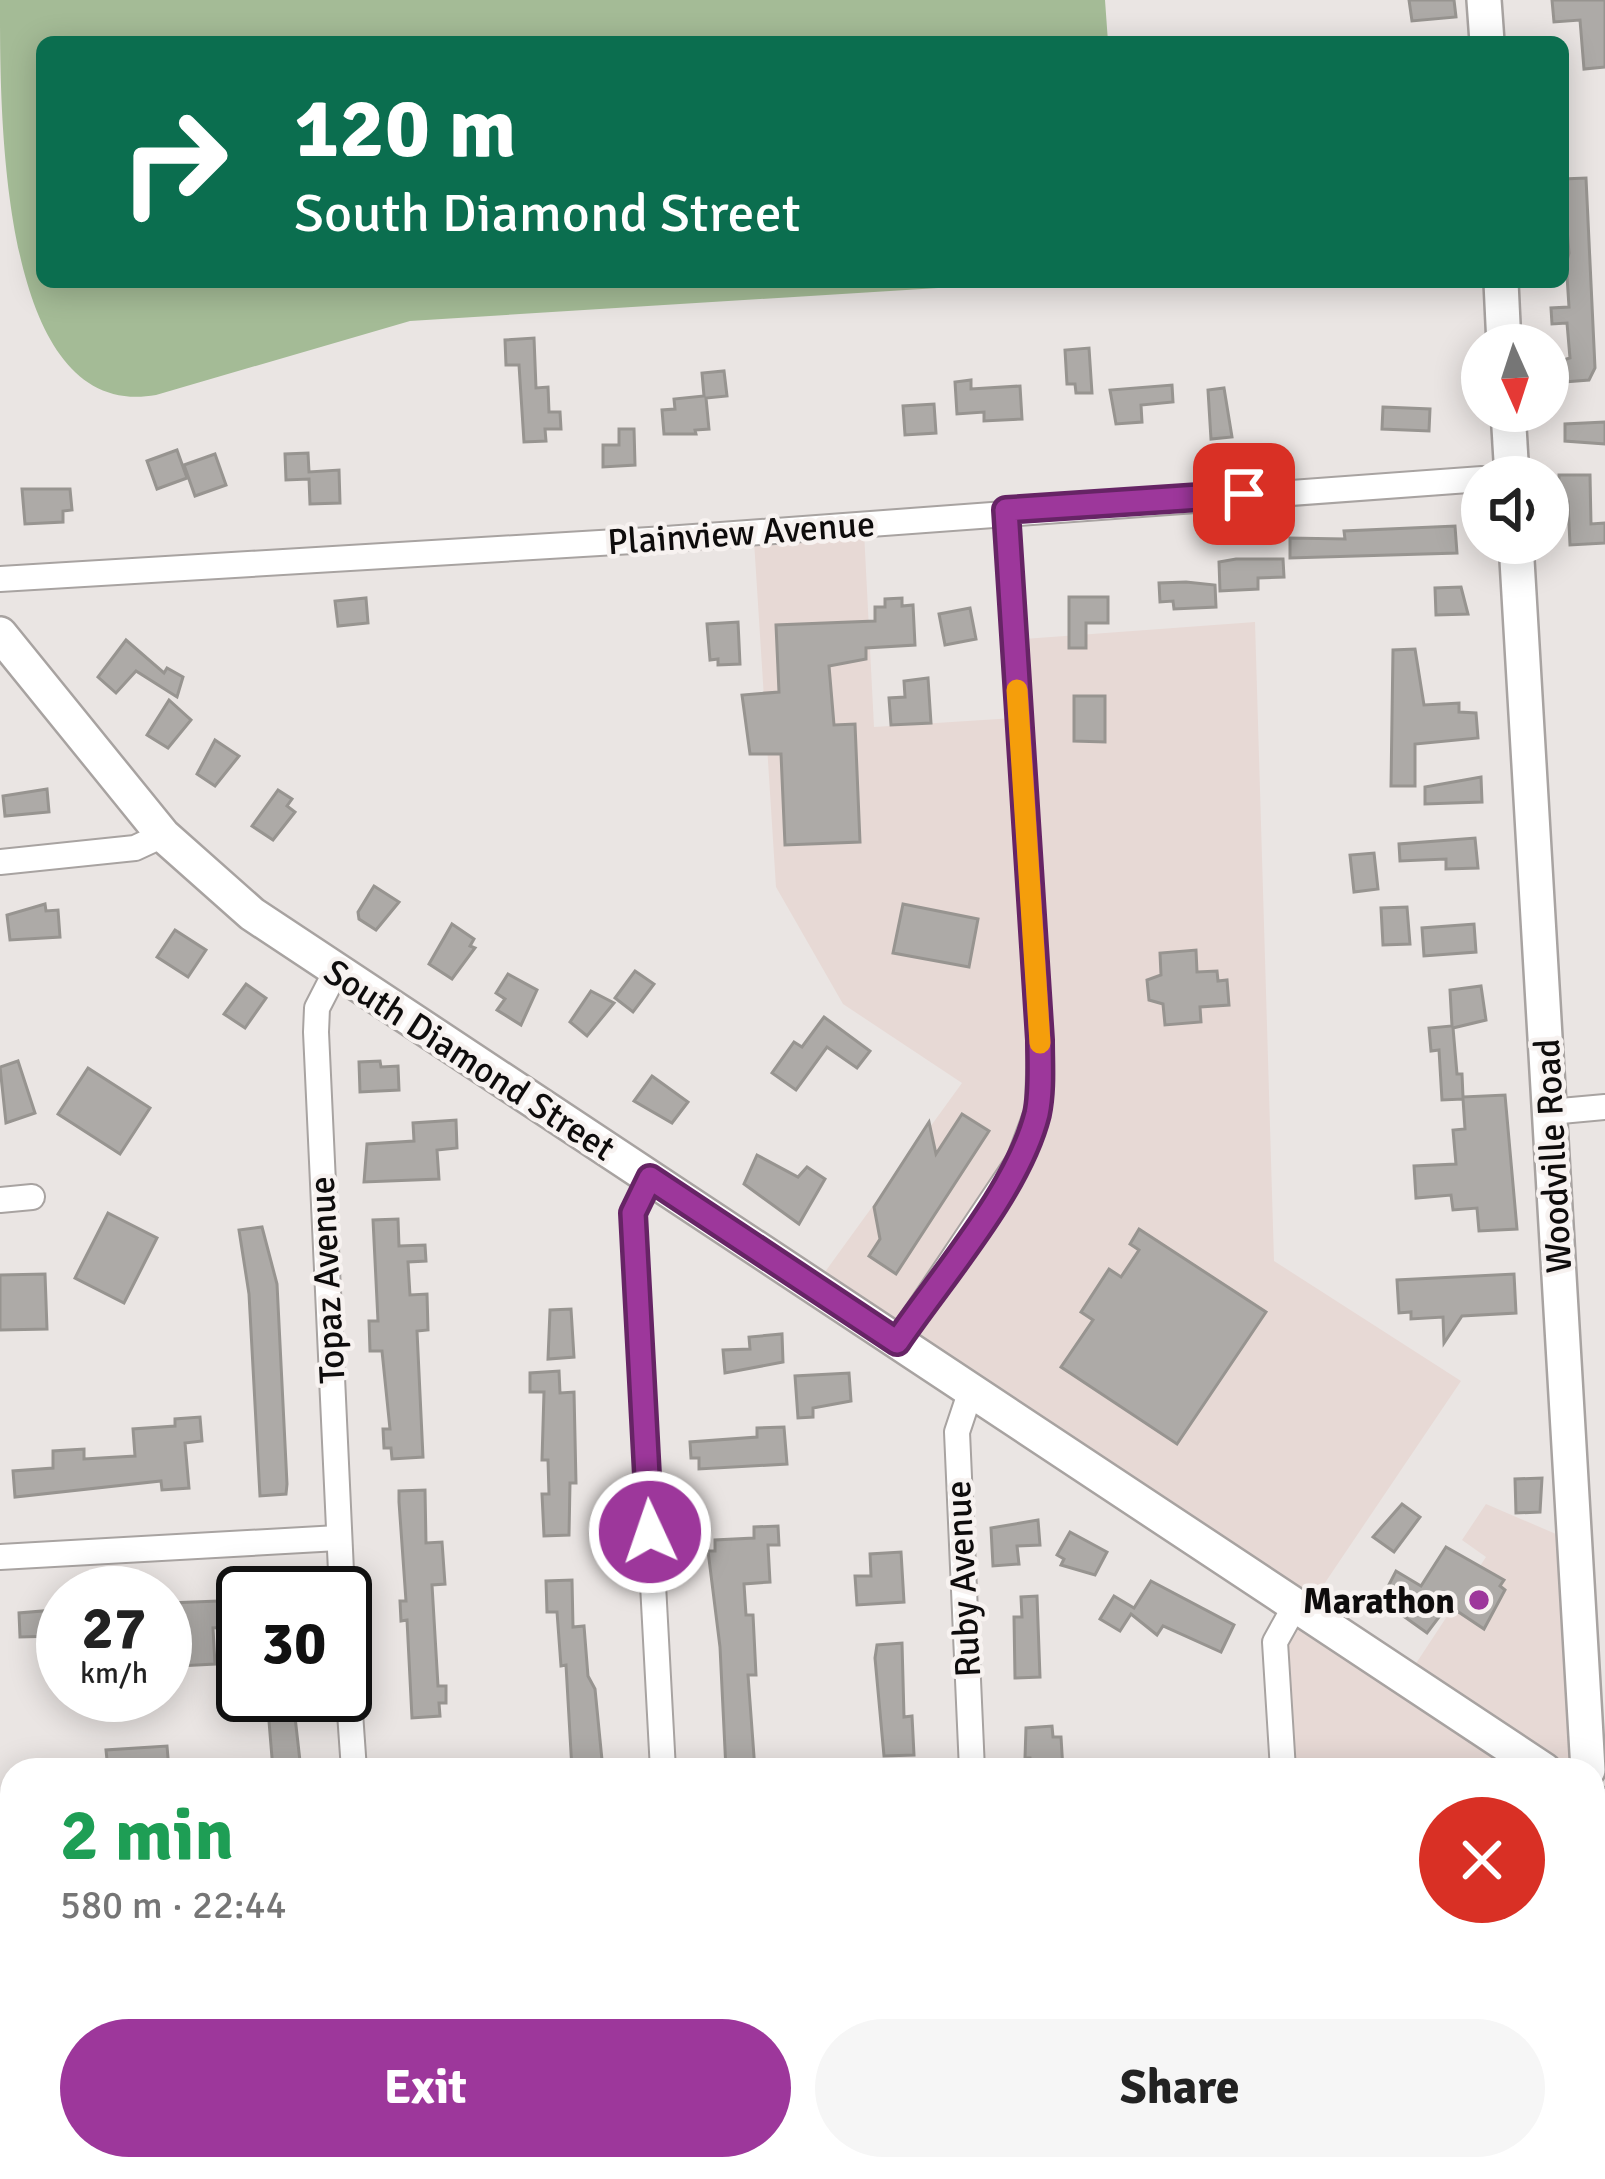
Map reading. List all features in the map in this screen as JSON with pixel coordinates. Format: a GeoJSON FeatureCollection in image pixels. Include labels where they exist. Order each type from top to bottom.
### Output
{"type":"FeatureCollection","features":[{"type":"Feature","properties":{"kind":"street"},"geometry":{"type":"LineString","coordinates":[[1484,0],[1486,36]]}},
{"type":"Feature","properties":{"kind":"street"},"geometry":{"type":"LineString","coordinates":[[1501,288],[1503,324]]}},
{"type":"Feature","properties":{"kind":"street","name":"Plainview Avenue"},"geometry":{"type":"LineString","coordinates":[[0,579],[666,538],[1461,479]]}},
{"type":"Feature","properties":{"kind":"street"},"geometry":{"type":"LineString","coordinates":[[897,1342],[1019,1160],[1038,1109],[1040,1040],[1006,510]]}},
{"type":"Feature","properties":{"kind":"street","name":"Woodville Road"},"geometry":{"type":"LineString","coordinates":[[1517,564],[1587,1758]]}},
{"type":"Feature","properties":{"kind":"street","name":"South Diamond Street"},"geometry":{"type":"LineString","coordinates":[[0,634],[163,835],[252,914],[1526,1758]]}},
{"type":"Feature","properties":{"kind":"street"},"geometry":{"type":"LineString","coordinates":[[0,862],[135,848],[163,835]]}},
{"type":"Feature","properties":{"kind":"street","name":"Topaz Avenue"},"geometry":{"type":"LineString","coordinates":[[336,971],[317,1008],[316,1032],[340,1566]]}},
{"type":"Feature","properties":{"kind":"street"},"geometry":{"type":"LineString","coordinates":[[1550,1112],[1605,1107]]}},
{"type":"Feature","properties":{"kind":"street"},"geometry":{"type":"LineString","coordinates":[[650,1178],[633,1213],[662,1758]]}},
{"type":"Feature","properties":{"kind":"street"},"geometry":{"type":"LineString","coordinates":[[0,1200],[32,1197]]}},
{"type":"Feature","properties":{"kind":"street","name":"Ruby Avenue"},"geometry":{"type":"LineString","coordinates":[[970,1390],[957,1432],[971,1758]]}},
{"type":"Feature","properties":{"kind":"street"},"geometry":{"type":"LineString","coordinates":[[0,1557],[338,1538]]}},
{"type":"Feature","properties":{"kind":"street"},"geometry":{"type":"LineString","coordinates":[[1282,1758],[1275,1642],[1295,1606]]}},
{"type":"Feature","properties":{"kind":"street"},"geometry":{"type":"LineString","coordinates":[[351,1722],[353,1758]]}},
{"type":"Feature","properties":{"kind":"shaded area"},"geometry":{"type":"Polygon","coordinates":[[[864,532],[874,727],[1030,717],[1024,639],[1255,622],[1274,1261],[1461,1381],[1312,1602],[1413,1668],[1486,1557],[1462,1540],[1486,1504],[1563,1537],[1576,1758],[1295,1758],[1287,1617],[809,1294],[962,1083],[843,1004],[776,887],[754,541],[864,532]]]}},
{"type":"Feature","properties":{"kind":"green space"},"geometry":{"type":"Polygon","coordinates":[[[0,0],[1105,0],[1108,36],[36,36],[36,288],[937,288],[410,321],[156,395],[105,391],[66,362],[38,314],[20,253],[2,117],[0,0]]]}},
{"type":"Feature","properties":{"kind":"building"},"geometry":{"type":"Polygon","coordinates":[[[1409,0],[1454,0],[1456,17],[1412,21],[1409,0]]]}},
{"type":"Feature","properties":{"kind":"building"},"geometry":{"type":"Polygon","coordinates":[[[1552,0],[1605,0],[1605,67],[1584,69],[1580,20],[1554,22],[1552,0]]]}},
{"type":"Feature","properties":{"kind":"building"},"geometry":{"type":"Polygon","coordinates":[[[1586,178],[1595,368],[1589,380],[1569,382],[1569,324],[1552,324],[1551,308],[1569,307],[1569,179],[1586,178]]]}},
{"type":"Feature","properties":{"kind":"building"},"geometry":{"type":"Polygon","coordinates":[[[534,338],[536,388],[548,387],[549,412],[560,412],[561,429],[545,429],[546,441],[524,442],[519,365],[506,365],[505,340],[534,338]]]}},
{"type":"Feature","properties":{"kind":"building"},"geometry":{"type":"Polygon","coordinates":[[[1089,348],[1092,393],[1076,393],[1075,384],[1067,384],[1065,350],[1089,348]]]}},
{"type":"Feature","properties":{"kind":"building"},"geometry":{"type":"Polygon","coordinates":[[[724,371],[727,396],[706,398],[709,429],[664,434],[662,410],[675,409],[674,399],[704,396],[702,373],[724,371]]]}},
{"type":"Feature","properties":{"kind":"building"},"geometry":{"type":"Polygon","coordinates":[[[971,380],[971,389],[1020,386],[1022,419],[984,421],[984,412],[957,414],[955,382],[971,380]]]}},
{"type":"Feature","properties":{"kind":"building"},"geometry":{"type":"Polygon","coordinates":[[[1172,385],[1173,402],[1141,405],[1142,422],[1116,424],[1110,390],[1172,385]]]}},
{"type":"Feature","properties":{"kind":"building"},"geometry":{"type":"Polygon","coordinates":[[[1224,388],[1232,437],[1211,439],[1208,390],[1224,388]]]}},
{"type":"Feature","properties":{"kind":"building"},"geometry":{"type":"Polygon","coordinates":[[[934,404],[936,433],[905,435],[903,406],[934,404]]]}},
{"type":"Feature","properties":{"kind":"building"},"geometry":{"type":"Polygon","coordinates":[[[1383,407],[1430,409],[1429,431],[1382,429],[1383,407]]]}},
{"type":"Feature","properties":{"kind":"building"},"geometry":{"type":"Polygon","coordinates":[[[1605,422],[1605,444],[1565,441],[1569,424],[1605,422]]]}},
{"type":"Feature","properties":{"kind":"building"},"geometry":{"type":"Polygon","coordinates":[[[619,429],[634,429],[635,465],[603,467],[603,445],[619,445],[619,429]]]}},
{"type":"Feature","properties":{"kind":"building"},"geometry":{"type":"Polygon","coordinates":[[[177,450],[187,478],[157,489],[147,461],[177,450]]]}},
{"type":"Feature","properties":{"kind":"building"},"geometry":{"type":"Polygon","coordinates":[[[308,453],[309,472],[339,470],[340,503],[310,504],[309,479],[286,480],[285,454],[308,453]]]}},
{"type":"Feature","properties":{"kind":"building"},"geometry":{"type":"Polygon","coordinates":[[[215,454],[226,485],[195,496],[184,465],[215,454]]]}},
{"type":"Feature","properties":{"kind":"building"},"geometry":{"type":"Polygon","coordinates":[[[1569,475],[1590,475],[1591,524],[1605,523],[1605,543],[1570,545],[1569,475]]]}},
{"type":"Feature","properties":{"kind":"building"},"geometry":{"type":"Polygon","coordinates":[[[22,489],[70,489],[72,510],[63,511],[63,522],[25,524],[22,489]]]}},
{"type":"Feature","properties":{"kind":"building"},"geometry":{"type":"Polygon","coordinates":[[[1455,526],[1457,553],[1290,558],[1290,538],[1345,539],[1344,531],[1455,526]]]}},
{"type":"Feature","properties":{"kind":"building"},"geometry":{"type":"Polygon","coordinates":[[[1283,559],[1284,577],[1258,578],[1258,589],[1220,591],[1219,562],[1283,559]]]}},
{"type":"Feature","properties":{"kind":"building"},"geometry":{"type":"Polygon","coordinates":[[[1159,583],[1215,585],[1216,607],[1174,609],[1173,601],[1160,602],[1159,583]]]}},
{"type":"Feature","properties":{"kind":"building"},"geometry":{"type":"Polygon","coordinates":[[[1461,587],[1468,614],[1436,615],[1435,588],[1461,587]]]}},
{"type":"Feature","properties":{"kind":"building"},"geometry":{"type":"Polygon","coordinates":[[[1069,597],[1108,597],[1108,623],[1086,623],[1086,648],[1069,648],[1069,597]]]}},
{"type":"Feature","properties":{"kind":"building"},"geometry":{"type":"Polygon","coordinates":[[[366,598],[368,623],[338,626],[335,601],[366,598]]]}},
{"type":"Feature","properties":{"kind":"building"},"geometry":{"type":"Polygon","coordinates":[[[902,598],[902,606],[913,605],[915,645],[866,648],[866,659],[829,666],[834,725],[855,724],[860,842],[785,845],[781,754],[750,754],[742,695],[779,692],[776,625],[875,621],[875,607],[885,607],[885,599],[902,598]]]}},
{"type":"Feature","properties":{"kind":"building"},"geometry":{"type":"Polygon","coordinates":[[[970,608],[976,639],[945,645],[939,614],[970,608]]]}},
{"type":"Feature","properties":{"kind":"building"},"geometry":{"type":"Polygon","coordinates":[[[738,622],[740,664],[718,665],[718,659],[710,660],[707,624],[738,622]]]}},
{"type":"Feature","properties":{"kind":"building"},"geometry":{"type":"Polygon","coordinates":[[[126,640],[164,673],[167,668],[183,677],[177,697],[136,671],[116,693],[98,677],[126,640]]]}},
{"type":"Feature","properties":{"kind":"building"},"geometry":{"type":"Polygon","coordinates":[[[1415,649],[1424,705],[1459,703],[1459,712],[1476,713],[1478,738],[1415,744],[1415,786],[1391,786],[1393,650],[1415,649]]]}},
{"type":"Feature","properties":{"kind":"building"},"geometry":{"type":"Polygon","coordinates":[[[928,678],[931,723],[891,725],[889,698],[905,697],[904,681],[928,678]]]}},
{"type":"Feature","properties":{"kind":"building"},"geometry":{"type":"Polygon","coordinates":[[[1074,696],[1105,696],[1105,742],[1074,741],[1074,696]]]}},
{"type":"Feature","properties":{"kind":"building"},"geometry":{"type":"Polygon","coordinates":[[[169,700],[191,720],[168,748],[147,735],[169,700]]]}},
{"type":"Feature","properties":{"kind":"building"},"geometry":{"type":"Polygon","coordinates":[[[215,740],[239,756],[215,786],[197,774],[215,740]]]}},
{"type":"Feature","properties":{"kind":"building"},"geometry":{"type":"Polygon","coordinates":[[[1481,777],[1482,802],[1425,804],[1425,787],[1481,777]]]}},
{"type":"Feature","properties":{"kind":"building"},"geometry":{"type":"Polygon","coordinates":[[[47,789],[49,812],[5,816],[3,796],[47,789]]]}},
{"type":"Feature","properties":{"kind":"building"},"geometry":{"type":"Polygon","coordinates":[[[278,790],[292,799],[287,806],[295,812],[273,840],[252,826],[278,790]]]}},
{"type":"Feature","properties":{"kind":"building"},"geometry":{"type":"Polygon","coordinates":[[[1475,838],[1478,868],[1446,869],[1446,859],[1400,861],[1399,844],[1475,838]]]}},
{"type":"Feature","properties":{"kind":"building"},"geometry":{"type":"Polygon","coordinates":[[[1374,853],[1378,889],[1354,892],[1350,855],[1374,853]]]}},
{"type":"Feature","properties":{"kind":"building"},"geometry":{"type":"Polygon","coordinates":[[[374,886],[399,902],[376,930],[359,919],[358,912],[374,886]]]}},
{"type":"Feature","properties":{"kind":"building"},"geometry":{"type":"Polygon","coordinates":[[[45,904],[46,911],[58,910],[60,937],[10,940],[7,915],[45,904]]]}},
{"type":"Feature","properties":{"kind":"building"},"geometry":{"type":"Polygon","coordinates":[[[903,904],[978,919],[969,967],[893,953],[903,904]]]}},
{"type":"Feature","properties":{"kind":"building"},"geometry":{"type":"Polygon","coordinates":[[[1407,907],[1410,944],[1383,945],[1381,908],[1407,907]]]}},
{"type":"Feature","properties":{"kind":"building"},"geometry":{"type":"Polygon","coordinates":[[[452,924],[474,939],[470,946],[475,948],[452,979],[429,964],[452,924]]]}},
{"type":"Feature","properties":{"kind":"building"},"geometry":{"type":"Polygon","coordinates":[[[1474,924],[1476,952],[1424,956],[1422,928],[1474,924]]]}},
{"type":"Feature","properties":{"kind":"building"},"geometry":{"type":"Polygon","coordinates":[[[175,930],[206,950],[188,977],[157,957],[175,930]]]}},
{"type":"Feature","properties":{"kind":"building"},"geometry":{"type":"Polygon","coordinates":[[[1196,950],[1197,972],[1217,971],[1218,981],[1227,980],[1229,1005],[1200,1007],[1201,1022],[1165,1025],[1163,1004],[1149,1000],[1147,980],[1161,975],[1160,953],[1196,950]]]}},
{"type":"Feature","properties":{"kind":"building"},"geometry":{"type":"Polygon","coordinates":[[[635,971],[654,984],[633,1012],[615,998],[635,971]]]}},
{"type":"Feature","properties":{"kind":"building"},"geometry":{"type":"Polygon","coordinates":[[[508,974],[537,990],[521,1025],[497,1010],[505,999],[496,993],[508,974]]]}},
{"type":"Feature","properties":{"kind":"building"},"geometry":{"type":"Polygon","coordinates":[[[246,984],[266,998],[245,1028],[224,1014],[246,984]]]}},
{"type":"Feature","properties":{"kind":"building"},"geometry":{"type":"Polygon","coordinates":[[[1481,986],[1486,1020],[1453,1028],[1457,1074],[1462,1074],[1463,1097],[1505,1095],[1517,1229],[1479,1231],[1477,1208],[1453,1210],[1451,1195],[1416,1198],[1414,1166],[1456,1164],[1453,1130],[1465,1129],[1463,1099],[1442,1100],[1439,1050],[1431,1051],[1429,1028],[1452,1026],[1450,990],[1481,986]]]}},
{"type":"Feature","properties":{"kind":"building"},"geometry":{"type":"Polygon","coordinates":[[[591,991],[614,1003],[587,1036],[570,1022],[591,991]]]}},
{"type":"Feature","properties":{"kind":"building"},"geometry":{"type":"Polygon","coordinates":[[[824,1017],[870,1051],[857,1068],[827,1047],[796,1090],[772,1073],[794,1042],[802,1047],[824,1017]]]}},
{"type":"Feature","properties":{"kind":"building"},"geometry":{"type":"Polygon","coordinates":[[[18,1061],[35,1113],[6,1123],[0,1067],[18,1061]]]}},
{"type":"Feature","properties":{"kind":"building"},"geometry":{"type":"Polygon","coordinates":[[[380,1061],[381,1067],[398,1066],[399,1090],[360,1092],[359,1062],[380,1061]]]}},
{"type":"Feature","properties":{"kind":"building"},"geometry":{"type":"Polygon","coordinates":[[[88,1068],[150,1108],[120,1154],[58,1114],[88,1068]]]}},
{"type":"Feature","properties":{"kind":"building"},"geometry":{"type":"Polygon","coordinates":[[[652,1076],[688,1102],[672,1123],[634,1101],[652,1076]]]}},
{"type":"Feature","properties":{"kind":"building"},"geometry":{"type":"Polygon","coordinates":[[[962,1114],[989,1131],[896,1274],[869,1256],[880,1239],[874,1207],[929,1122],[936,1154],[962,1114]]]}},
{"type":"Feature","properties":{"kind":"building"},"geometry":{"type":"Polygon","coordinates":[[[456,1120],[457,1148],[437,1150],[439,1179],[364,1182],[367,1144],[414,1141],[413,1123],[456,1120]]]}},
{"type":"Feature","properties":{"kind":"building"},"geometry":{"type":"Polygon","coordinates":[[[757,1155],[798,1177],[807,1167],[825,1179],[799,1224],[744,1184],[757,1155]]]}},
{"type":"Feature","properties":{"kind":"building"},"geometry":{"type":"Polygon","coordinates":[[[108,1213],[157,1238],[124,1303],[75,1278],[108,1213]]]}},
{"type":"Feature","properties":{"kind":"building"},"geometry":{"type":"Polygon","coordinates":[[[398,1219],[399,1246],[425,1245],[426,1261],[408,1262],[410,1295],[427,1294],[428,1330],[417,1331],[423,1457],[392,1459],[391,1448],[384,1448],[383,1429],[390,1429],[382,1351],[370,1351],[369,1321],[378,1321],[373,1220],[398,1219]]]}},
{"type":"Feature","properties":{"kind":"building"},"geometry":{"type":"Polygon","coordinates":[[[262,1227],[277,1284],[287,1484],[286,1494],[260,1496],[249,1294],[239,1230],[262,1227]]]}},
{"type":"Feature","properties":{"kind":"building"},"geometry":{"type":"Polygon","coordinates":[[[1139,1229],[1266,1312],[1177,1444],[1061,1367],[1093,1320],[1081,1312],[1109,1269],[1121,1277],[1139,1250],[1130,1244],[1139,1229]]]}},
{"type":"Feature","properties":{"kind":"building"},"geometry":{"type":"Polygon","coordinates":[[[45,1274],[47,1329],[0,1330],[0,1275],[45,1274]]]}},
{"type":"Feature","properties":{"kind":"building"},"geometry":{"type":"Polygon","coordinates":[[[1514,1274],[1516,1313],[1462,1316],[1444,1343],[1443,1317],[1411,1319],[1411,1312],[1399,1313],[1397,1280],[1514,1274]]]}},
{"type":"Feature","properties":{"kind":"building"},"geometry":{"type":"Polygon","coordinates":[[[571,1309],[574,1357],[548,1359],[550,1310],[571,1309]]]}},
{"type":"Feature","properties":{"kind":"building"},"geometry":{"type":"Polygon","coordinates":[[[782,1334],[783,1362],[725,1373],[723,1350],[750,1349],[749,1337],[782,1334]]]}},
{"type":"Feature","properties":{"kind":"building"},"geometry":{"type":"Polygon","coordinates":[[[559,1371],[560,1393],[574,1392],[576,1483],[570,1483],[569,1535],[544,1536],[542,1494],[549,1494],[548,1460],[542,1460],[544,1392],[530,1392],[530,1373],[559,1371]]]}},
{"type":"Feature","properties":{"kind":"building"},"geometry":{"type":"Polygon","coordinates":[[[849,1373],[851,1401],[813,1408],[813,1417],[798,1418],[795,1376],[849,1373]]]}},
{"type":"Feature","properties":{"kind":"building"},"geometry":{"type":"Polygon","coordinates":[[[200,1417],[202,1441],[185,1443],[189,1488],[162,1490],[161,1481],[15,1497],[13,1471],[53,1468],[53,1451],[84,1449],[84,1459],[135,1456],[133,1429],[175,1426],[175,1419],[200,1417]]]}},
{"type":"Feature","properties":{"kind":"building"},"geometry":{"type":"Polygon","coordinates":[[[784,1427],[787,1464],[699,1469],[699,1458],[691,1458],[690,1442],[757,1437],[757,1428],[784,1427]]]}},
{"type":"Feature","properties":{"kind":"building"},"geometry":{"type":"Polygon","coordinates":[[[1542,1478],[1540,1512],[1516,1513],[1515,1479],[1542,1478]]]}},
{"type":"Feature","properties":{"kind":"building"},"geometry":{"type":"Polygon","coordinates":[[[425,1490],[426,1543],[442,1542],[445,1584],[432,1585],[438,1686],[446,1686],[446,1703],[439,1703],[440,1716],[412,1718],[407,1620],[401,1621],[400,1601],[406,1601],[399,1491],[425,1490]]]}},
{"type":"Feature","properties":{"kind":"building"},"geometry":{"type":"Polygon","coordinates":[[[1402,1504],[1420,1517],[1394,1552],[1373,1537],[1402,1504]]]}},
{"type":"Feature","properties":{"kind":"building"},"geometry":{"type":"Polygon","coordinates":[[[1038,1520],[1040,1545],[1017,1546],[1019,1564],[993,1566],[991,1528],[1038,1520]]]}},
{"type":"Feature","properties":{"kind":"building"},"geometry":{"type":"Polygon","coordinates":[[[778,1526],[779,1545],[768,1545],[770,1582],[744,1584],[746,1615],[753,1615],[756,1675],[748,1675],[754,1758],[725,1758],[720,1647],[708,1551],[715,1551],[715,1540],[754,1538],[754,1527],[778,1526]]]}},
{"type":"Feature","properties":{"kind":"building"},"geometry":{"type":"Polygon","coordinates":[[[1070,1532],[1107,1552],[1095,1575],[1061,1565],[1064,1559],[1057,1555],[1070,1532]]]}},
{"type":"Feature","properties":{"kind":"building"},"geometry":{"type":"Polygon","coordinates":[[[1446,1547],[1504,1580],[1500,1586],[1505,1590],[1484,1629],[1448,1605],[1427,1633],[1381,1600],[1396,1571],[1421,1586],[1446,1547]]]}},
{"type":"Feature","properties":{"kind":"building"},"geometry":{"type":"Polygon","coordinates":[[[901,1552],[904,1602],[857,1605],[855,1576],[871,1576],[870,1554],[901,1552]]]}},
{"type":"Feature","properties":{"kind":"building"},"geometry":{"type":"Polygon","coordinates":[[[572,1580],[573,1627],[584,1626],[602,1758],[571,1758],[566,1665],[561,1666],[557,1612],[547,1612],[546,1581],[572,1580]]]}},
{"type":"Feature","properties":{"kind":"building"},"geometry":{"type":"Polygon","coordinates":[[[1151,1581],[1234,1625],[1221,1652],[1163,1626],[1157,1635],[1131,1614],[1120,1631],[1100,1619],[1114,1596],[1134,1608],[1151,1581]]]}},
{"type":"Feature","properties":{"kind":"building"},"geometry":{"type":"Polygon","coordinates":[[[1037,1596],[1040,1677],[1015,1678],[1014,1617],[1022,1617],[1021,1597],[1037,1596]]]}},
{"type":"Feature","properties":{"kind":"building"},"geometry":{"type":"Polygon","coordinates":[[[216,1601],[215,1664],[192,1665],[192,1602],[216,1601]]]}},
{"type":"Feature","properties":{"kind":"building"},"geometry":{"type":"Polygon","coordinates":[[[36,1612],[36,1637],[20,1637],[19,1613],[36,1612]]]}},
{"type":"Feature","properties":{"kind":"building"},"geometry":{"type":"Polygon","coordinates":[[[902,1643],[904,1717],[912,1716],[914,1755],[884,1756],[877,1645],[902,1643]]]}},
{"type":"Feature","properties":{"kind":"building"},"geometry":{"type":"Polygon","coordinates":[[[269,1722],[296,1722],[300,1758],[272,1758],[269,1722]]]}},
{"type":"Feature","properties":{"kind":"building"},"geometry":{"type":"Polygon","coordinates":[[[1052,1726],[1053,1737],[1061,1737],[1062,1758],[1025,1758],[1026,1728],[1052,1726]]]}},
{"type":"Feature","properties":{"kind":"building"},"geometry":{"type":"Polygon","coordinates":[[[167,1746],[168,1758],[107,1758],[106,1750],[167,1746]]]}},
{"type":"Feature","properties":{"kind":"slow traffic"},"geometry":{"type":"LineString","coordinates":[[1017,690],[1040,1043]]}},
{"type":"Feature","properties":{"kind":"place","name":"Marathon"},"geometry":{"type":"Point","coordinates":[1479,1600]}},
{"type":"Feature","properties":{"kind":"route"},"geometry":{"type":"LineString","coordinates":[[650,1532],[633,1213],[650,1178],[897,1342],[1003,1186],[1030,1136],[1038,1109],[1040,1040],[1006,510],[1244,494]]}}]}
